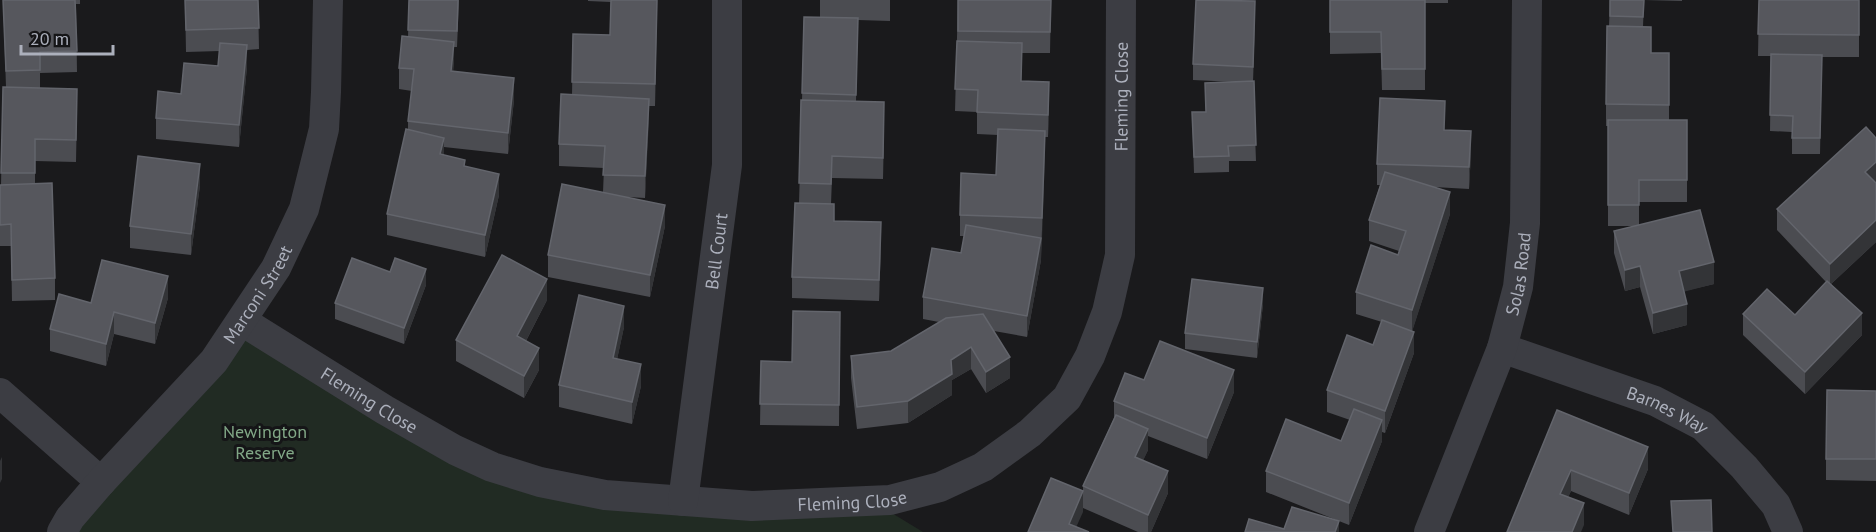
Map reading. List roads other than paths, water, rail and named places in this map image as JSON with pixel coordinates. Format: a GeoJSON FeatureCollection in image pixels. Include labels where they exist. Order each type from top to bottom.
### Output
{"type":"FeatureCollection","features":[{"type":"Feature","properties":{"kind":"street","name":"Marconi Street"},"geometry":{"type":"LineString","coordinates":[[62,532],[101,482],[214,361],[276,268],[304,209],[324,129],[328,0]]}},
{"type":"Feature","properties":{"kind":"street","name":"Bell Court"},"geometry":{"type":"LineString","coordinates":[[683,501],[727,165],[727,0]]}},
{"type":"Feature","properties":{"kind":"street","name":"Fleming Close"},"geometry":{"type":"LineString","coordinates":[[242,321],[455,450],[492,468],[540,482],[605,495],[752,506],[890,500],[939,487],[983,468],[1030,433],[1067,398],[1090,356],[1107,312],[1120,255],[1121,0]]}},
{"type":"Feature","properties":{"kind":"street","name":"Solas Road"},"geometry":{"type":"LineString","coordinates":[[1429,532],[1502,348],[1518,287],[1526,223],[1527,0]]}},
{"type":"Feature","properties":{"kind":"street","name":"Barnes Way"},"geometry":{"type":"LineString","coordinates":[[1502,348],[1655,401],[1702,426],[1744,467],[1776,505],[1788,532]]}},
{"type":"Feature","properties":{"kind":"street"},"geometry":{"type":"LineString","coordinates":[[0,393],[101,482]]}},
{"type":"Feature","properties":{"kind":"park label","name":"Newington Reserve"},"geometry":{"type":"Point","coordinates":[265,441]}}]}
